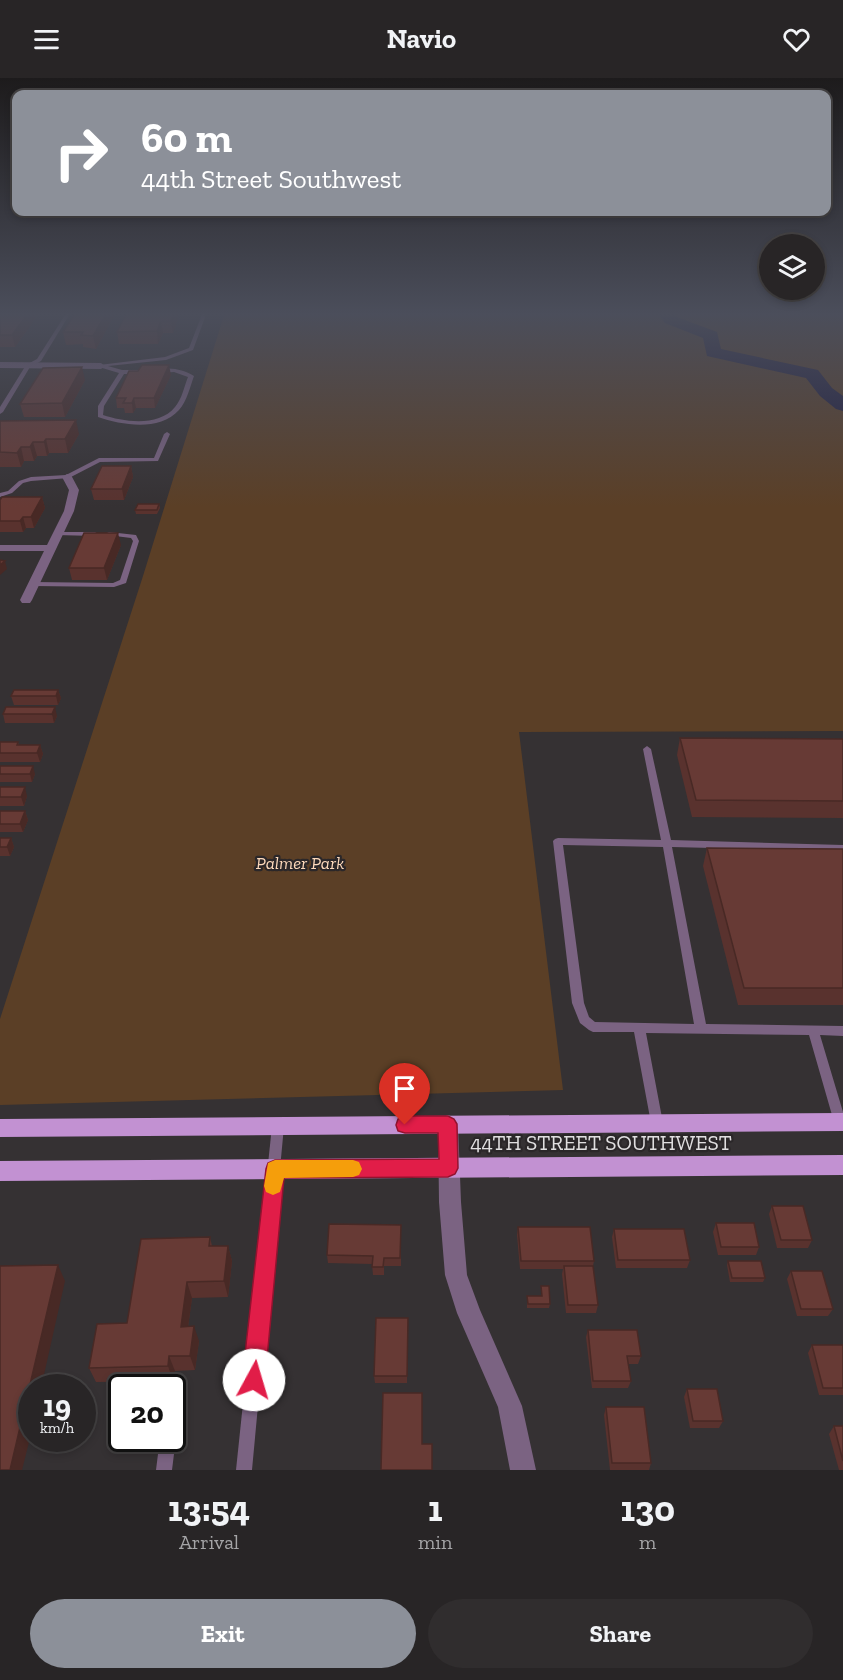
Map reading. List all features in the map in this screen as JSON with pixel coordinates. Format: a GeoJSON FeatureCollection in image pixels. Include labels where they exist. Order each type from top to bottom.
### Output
{"type":"FeatureCollection","features":[{"type":"Feature","properties":{"kind":"main road","name":"44TH STREET SOUTHWEST"},"geometry":{"type":"LineString","coordinates":[[0,1128],[657,1123],[842,1125]]}},
{"type":"Feature","properties":{"kind":"main road","name":"44TH STREET SOUTHWEST"},"geometry":{"type":"LineString","coordinates":[[0,1171],[843,1165]]}},
{"type":"Feature","properties":{"kind":"street"},"geometry":{"type":"LineString","coordinates":[[26,600],[73,497],[74,487],[67,477]]}},
{"type":"Feature","properties":{"kind":"street"},"geometry":{"type":"LineString","coordinates":[[0,548],[51,548]]}},
{"type":"Feature","properties":{"kind":"street"},"geometry":{"type":"LineString","coordinates":[[448,1124],[448,1168],[456,1275],[510,1406],[524,1470]]}},
{"type":"Feature","properties":{"kind":"lane"},"geometry":{"type":"LineString","coordinates":[[0,412],[21,377]]}},
{"type":"Feature","properties":{"kind":"lane"},"geometry":{"type":"LineString","coordinates":[[119,377],[101,406],[100,416],[129,423],[166,418],[177,409],[191,377]]}},
{"type":"Feature","properties":{"kind":"lane"},"geometry":{"type":"LineString","coordinates":[[0,495],[10,492],[21,482],[31,479],[67,477],[99,460],[156,460],[167,435]]}},
{"type":"Feature","properties":{"kind":"lane"},"geometry":{"type":"LineString","coordinates":[[34,584],[114,585],[123,581],[136,541],[134,536],[58,534]]}},
{"type":"Feature","properties":{"kind":"lane"},"geometry":{"type":"LineString","coordinates":[[647,749],[701,1029]]}},
{"type":"Feature","properties":{"kind":"lane"},"geometry":{"type":"LineString","coordinates":[[843,848],[558,841],[578,1003],[584,1020],[593,1027],[843,1031]]}},
{"type":"Feature","properties":{"kind":"lane"},"geometry":{"type":"LineString","coordinates":[[639,1028],[657,1123]]}},
{"type":"Feature","properties":{"kind":"lane"},"geometry":{"type":"LineString","coordinates":[[813,1031],[842,1125]]}},
{"type":"Feature","properties":{"kind":"lane"},"geometry":{"type":"LineString","coordinates":[[244,1470],[278,1126]]}},
{"type":"Feature","properties":{"kind":"lane"},"geometry":{"type":"LineString","coordinates":[[164,1470],[166,1452]]}},
{"type":"Feature","properties":{"kind":"green space","name":"Palmer Park"},"geometry":{"type":"Polygon","coordinates":[[[205,377],[843,377],[843,731],[519,732],[563,1090],[0,1105],[0,1019],[205,377]]]}},
{"type":"Feature","properties":{"kind":"building"},"geometry":{"type":"Polygon","coordinates":[[[37,377],[76,377],[62,403],[20,404],[37,377]]]}},
{"type":"Feature","properties":{"kind":"building"},"geometry":{"type":"Polygon","coordinates":[[[126,377],[164,377],[154,398],[134,398],[132,403],[123,403],[126,398],[116,398],[126,377]]]}},
{"type":"Feature","properties":{"kind":"building"},"geometry":{"type":"Polygon","coordinates":[[[76,420],[65,439],[33,442],[30,447],[21,447],[17,453],[0,452],[0,421],[76,420]]]}},
{"type":"Feature","properties":{"kind":"building"},"geometry":{"type":"Polygon","coordinates":[[[102,466],[131,466],[122,489],[91,489],[102,466]]]}},
{"type":"Feature","properties":{"kind":"building"},"geometry":{"type":"Polygon","coordinates":[[[2,497],[42,497],[31,517],[23,517],[20,521],[0,521],[2,497]]]}},
{"type":"Feature","properties":{"kind":"building"},"geometry":{"type":"Polygon","coordinates":[[[138,504],[159,504],[157,510],[135,510],[138,504]]]}},
{"type":"Feature","properties":{"kind":"building"},"geometry":{"type":"Polygon","coordinates":[[[84,533],[118,533],[104,568],[69,568],[84,533]]]}},
{"type":"Feature","properties":{"kind":"building"},"geometry":{"type":"Polygon","coordinates":[[[14,690],[58,690],[56,696],[11,696],[14,690]]]}},
{"type":"Feature","properties":{"kind":"building"},"geometry":{"type":"Polygon","coordinates":[[[6,707],[55,707],[52,714],[3,714],[6,707]]]}},
{"type":"Feature","properties":{"kind":"building"},"geometry":{"type":"Polygon","coordinates":[[[680,738],[843,739],[843,801],[696,800],[680,738]]]}},
{"type":"Feature","properties":{"kind":"building"},"geometry":{"type":"Polygon","coordinates":[[[0,742],[40,745],[37,753],[0,753],[0,742]]]}},
{"type":"Feature","properties":{"kind":"building"},"geometry":{"type":"Polygon","coordinates":[[[0,766],[33,766],[30,774],[0,774],[0,766]]]}},
{"type":"Feature","properties":{"kind":"building"},"geometry":{"type":"Polygon","coordinates":[[[0,787],[25,787],[21,797],[0,797],[0,787]]]}},
{"type":"Feature","properties":{"kind":"building"},"geometry":{"type":"Polygon","coordinates":[[[0,811],[25,811],[20,824],[0,824],[0,811]]]}},
{"type":"Feature","properties":{"kind":"building"},"geometry":{"type":"Polygon","coordinates":[[[0,838],[11,838],[7,847],[0,847],[0,838]]]}},
{"type":"Feature","properties":{"kind":"building"},"geometry":{"type":"Polygon","coordinates":[[[707,848],[843,849],[843,988],[744,988],[707,848]]]}},
{"type":"Feature","properties":{"kind":"building"},"geometry":{"type":"Polygon","coordinates":[[[772,1206],[803,1206],[812,1240],[781,1240],[772,1206]]]}},
{"type":"Feature","properties":{"kind":"building"},"geometry":{"type":"Polygon","coordinates":[[[716,1223],[754,1223],[759,1247],[721,1247],[716,1223]]]}},
{"type":"Feature","properties":{"kind":"building"},"geometry":{"type":"Polygon","coordinates":[[[329,1224],[401,1225],[400,1258],[384,1258],[383,1267],[372,1267],[373,1256],[327,1255],[329,1224]]]}},
{"type":"Feature","properties":{"kind":"building"},"geometry":{"type":"Polygon","coordinates":[[[518,1227],[590,1227],[594,1261],[521,1261],[518,1227]]]}},
{"type":"Feature","properties":{"kind":"building"},"geometry":{"type":"Polygon","coordinates":[[[614,1229],[684,1229],[690,1260],[618,1260],[614,1229]]]}},
{"type":"Feature","properties":{"kind":"building"},"geometry":{"type":"Polygon","coordinates":[[[210,1237],[209,1246],[228,1246],[224,1281],[187,1282],[181,1327],[194,1326],[190,1356],[169,1356],[168,1366],[89,1368],[97,1324],[127,1323],[141,1239],[210,1237]]]}},
{"type":"Feature","properties":{"kind":"building"},"geometry":{"type":"Polygon","coordinates":[[[728,1261],[761,1261],[765,1278],[732,1278],[728,1261]]]}},
{"type":"Feature","properties":{"kind":"building"},"geometry":{"type":"Polygon","coordinates":[[[58,1265],[32,1374],[18,1374],[18,1436],[10,1470],[0,1470],[0,1266],[58,1265]]]}},
{"type":"Feature","properties":{"kind":"building"},"geometry":{"type":"Polygon","coordinates":[[[564,1266],[593,1266],[598,1305],[568,1305],[564,1266]]]}},
{"type":"Feature","properties":{"kind":"building"},"geometry":{"type":"Polygon","coordinates":[[[791,1271],[822,1271],[833,1309],[801,1309],[791,1271]]]}},
{"type":"Feature","properties":{"kind":"building"},"geometry":{"type":"Polygon","coordinates":[[[541,1286],[549,1286],[550,1304],[528,1304],[527,1296],[542,1296],[541,1286]]]}},
{"type":"Feature","properties":{"kind":"building"},"geometry":{"type":"Polygon","coordinates":[[[376,1318],[408,1318],[407,1376],[374,1376],[376,1318]]]}},
{"type":"Feature","properties":{"kind":"building"},"geometry":{"type":"Polygon","coordinates":[[[588,1330],[637,1330],[641,1356],[627,1356],[631,1381],[593,1381],[588,1330]]]}},
{"type":"Feature","properties":{"kind":"building"},"geometry":{"type":"Polygon","coordinates":[[[812,1345],[843,1345],[843,1388],[823,1388],[812,1345]]]}},
{"type":"Feature","properties":{"kind":"building"},"geometry":{"type":"Polygon","coordinates":[[[687,1389],[717,1389],[723,1421],[693,1421],[687,1389]]]}},
{"type":"Feature","properties":{"kind":"building"},"geometry":{"type":"Polygon","coordinates":[[[383,1393],[422,1393],[422,1444],[432,1444],[432,1470],[381,1470],[383,1393]]]}},
{"type":"Feature","properties":{"kind":"building"},"geometry":{"type":"Polygon","coordinates":[[[606,1407],[644,1407],[651,1463],[612,1463],[606,1407]]]}},
{"type":"Feature","properties":{"kind":"building"},"geometry":{"type":"Polygon","coordinates":[[[834,1426],[843,1426],[843,1461],[834,1426]]]}},
{"type":"Feature","properties":{"kind":"waterway"},"geometry":{"type":"LineString","coordinates":[[814,377],[826,392],[843,405]]}},
{"type":"Feature","properties":{"kind":"slow traffic"},"geometry":{"type":"LineString","coordinates":[[273,1186],[275,1169],[353,1169]]}},
{"type":"Feature","properties":{"kind":"route"},"geometry":{"type":"LineString","coordinates":[[254,1380],[275,1169],[448,1168],[448,1124],[405,1125]]}}]}
